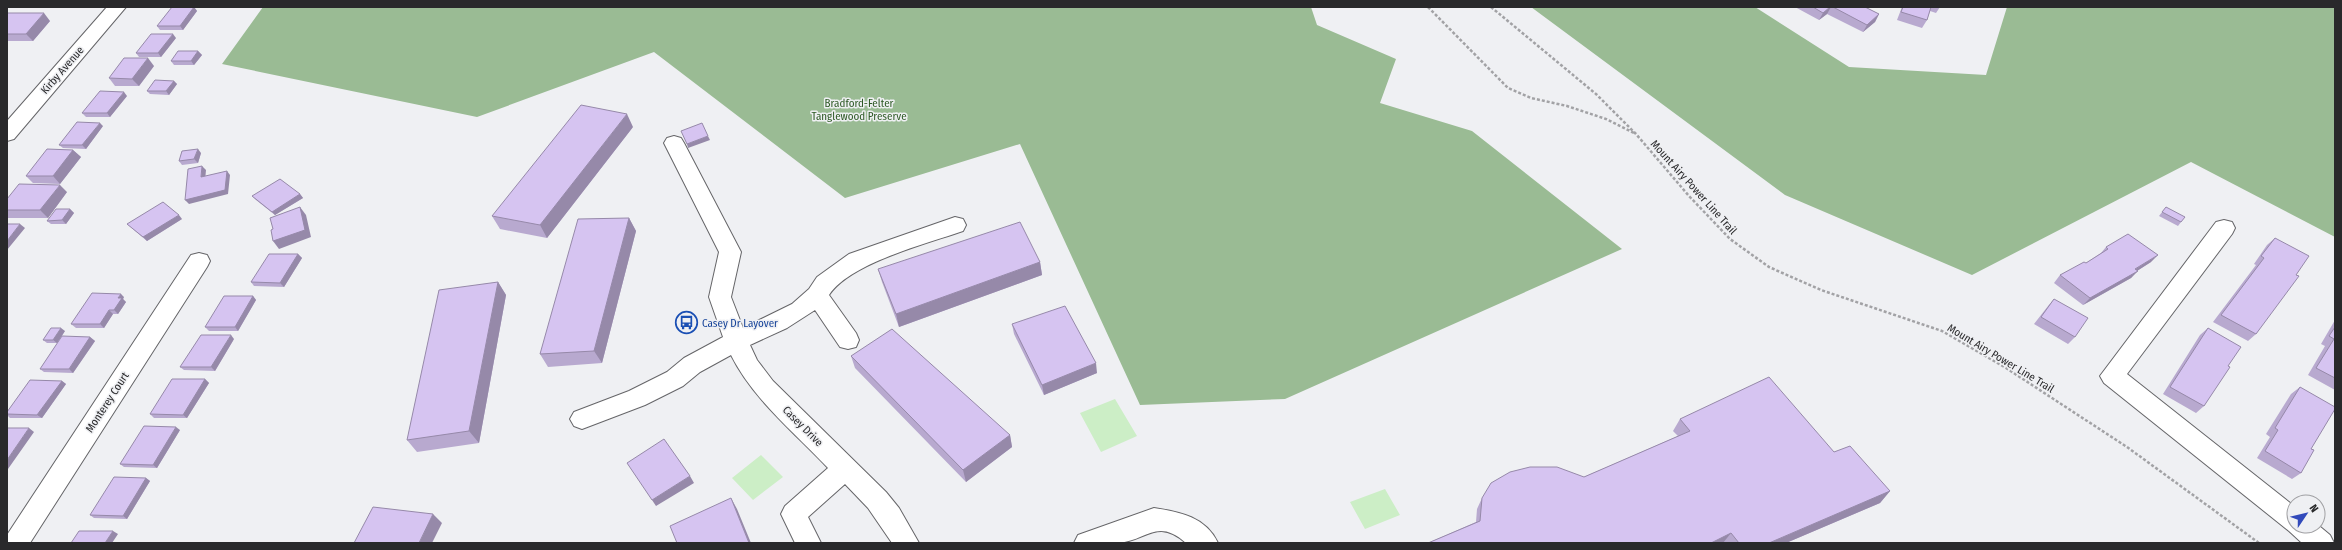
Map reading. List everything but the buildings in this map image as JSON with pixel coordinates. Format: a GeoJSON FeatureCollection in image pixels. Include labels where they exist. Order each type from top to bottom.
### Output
{"type":"FeatureCollection","features":[{"type":"Feature","properties":{"kind":"street","name":"Kirby Avenue"},"geometry":{"type":"LineString","coordinates":[[7,134],[116,7]]}},
{"type":"Feature","properties":{"kind":"street","name":"Casey Drive"},"geometry":{"type":"LineString","coordinates":[[674,143],[730,252],[720,297],[736,341],[749,367],[765,388],[846,468],[890,516],[906,543]]}},
{"type":"Feature","properties":{"kind":"street"},"geometry":{"type":"LineString","coordinates":[[582,418],[637,398],[675,379],[692,365],[736,341],[779,322],[800,310],[818,295],[825,283],[857,260],[955,225]]}},
{"type":"Feature","properties":{"kind":"street"},"geometry":{"type":"LineString","coordinates":[[2224,228],[2112,376],[2286,515]]}},
{"type":"Feature","properties":{"kind":"street","name":"Monterey Court"},"geometry":{"type":"LineString","coordinates":[[16,543],[198,261]]}},
{"type":"Feature","properties":{"kind":"street"},"geometry":{"type":"LineString","coordinates":[[818,295],[848,340]]}},
{"type":"Feature","properties":{"kind":"street"},"geometry":{"type":"LineString","coordinates":[[808,543],[794,514],[846,468]]}},
{"type":"Feature","properties":{"kind":"street"},"geometry":{"type":"LineString","coordinates":[[1087,543],[1154,519],[1183,524],[1205,543]]}},
{"type":"Feature","properties":{"kind":"street"},"geometry":{"type":"LineString","coordinates":[[2310,534],[2321,543]]}},
{"type":"Feature","properties":{"kind":"path","name":"Mount Airy Power Line Trail"},"geometry":{"type":"LineString","coordinates":[[1428,7],[1508,88],[1531,98],[1567,106],[1606,119],[1636,134]]}},
{"type":"Feature","properties":{"kind":"path","name":"Mount Airy Power Line Trail"},"geometry":{"type":"LineString","coordinates":[[1491,7],[1596,94],[1636,134],[1689,196],[1730,240],[1769,267],[1822,290],[1942,331],[2006,368],[2127,447],[2259,543]]}},
{"type":"Feature","properties":{"kind":"green space","name":"Bradford-Felter Tanglewood Preserve"},"geometry":{"type":"Polygon","coordinates":[[[263,7],[1311,7],[1317,25],[1396,59],[1380,103],[1472,131],[1622,249],[1285,399],[1140,405],[1020,144],[845,198],[654,52],[477,117],[222,64],[263,7]]]}},
{"type":"Feature","properties":{"kind":"green space"},"geometry":{"type":"Polygon","coordinates":[[[1531,7],[1755,7],[1849,67],[1986,75],[2007,7],[2335,7],[2335,237],[2191,162],[1972,275],[1785,195],[1531,7]]]}},
{"type":"Feature","properties":{"kind":"green space"},"geometry":{"type":"Polygon","coordinates":[[[1115,399],[1137,436],[1101,452],[1080,413],[1115,399]]]}},
{"type":"Feature","properties":{"kind":"green space"},"geometry":{"type":"Polygon","coordinates":[[[761,455],[783,477],[753,500],[732,478],[761,455]]]}},
{"type":"Feature","properties":{"kind":"green space"},"geometry":{"type":"Polygon","coordinates":[[[1385,489],[1400,515],[1365,529],[1350,502],[1385,489]]]}},
{"type":"Feature","properties":{"kind":"place","name":"Casey Dr Layover"},"geometry":{"type":"Point","coordinates":[686,323]}}]}
